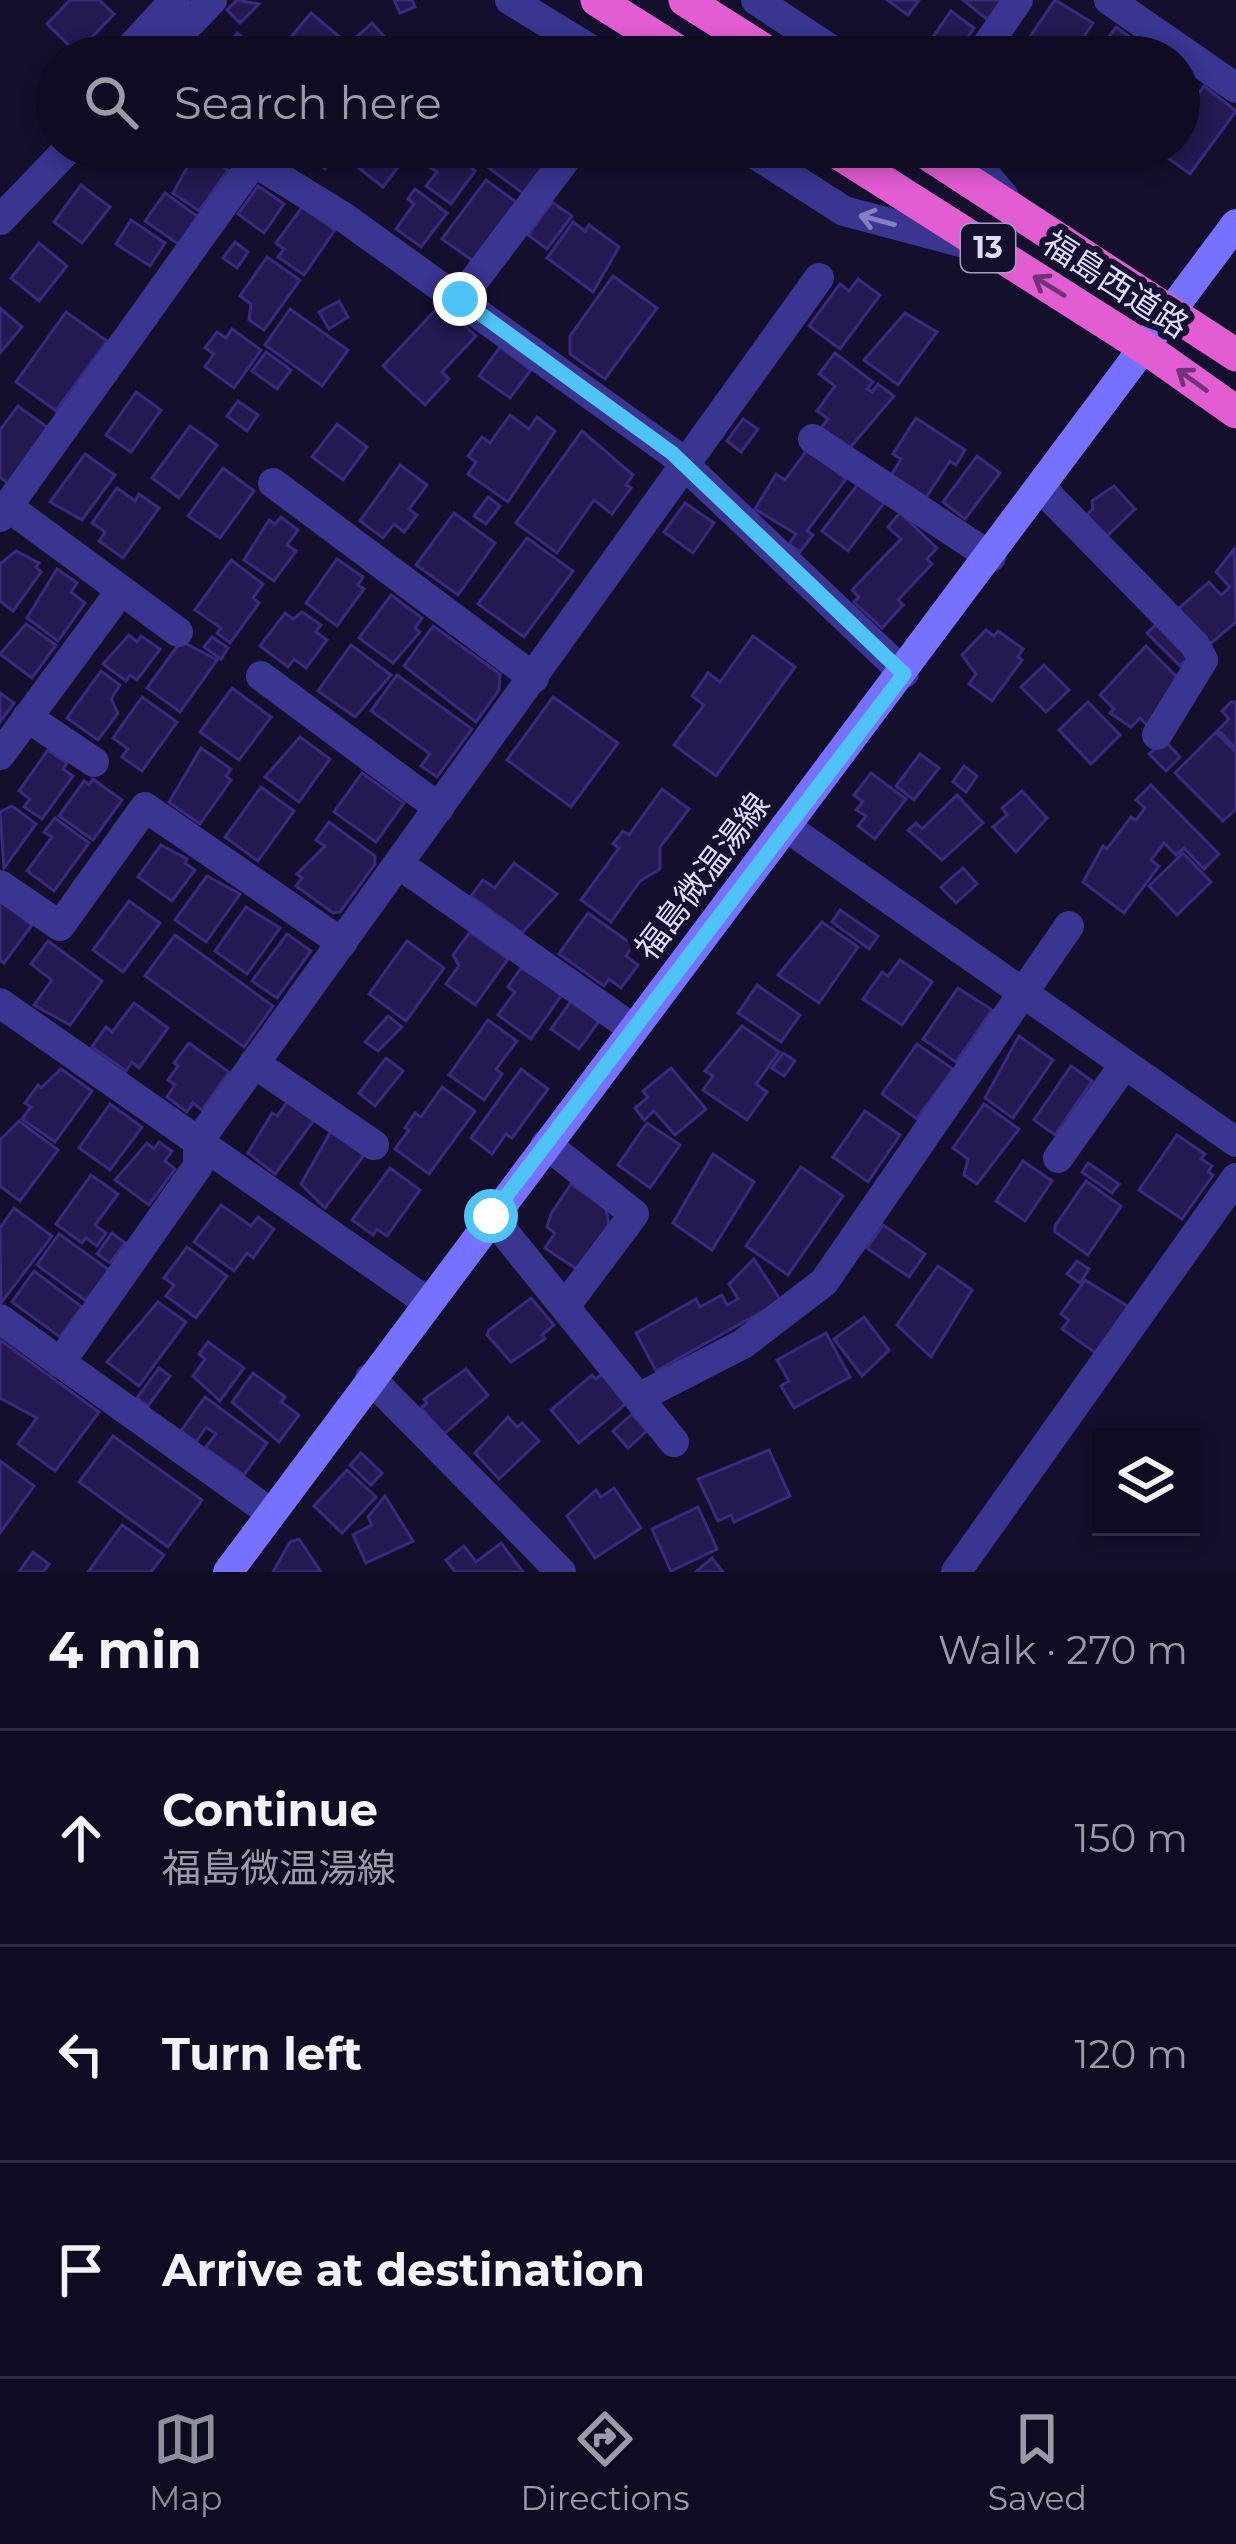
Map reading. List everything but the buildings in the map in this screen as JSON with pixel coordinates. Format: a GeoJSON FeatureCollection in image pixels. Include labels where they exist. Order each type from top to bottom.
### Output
{"type":"FeatureCollection","features":[{"type":"Feature","properties":{"kind":"highway"},"geometry":{"type":"LineString","coordinates":[[597,0],[654,36]]}},
{"type":"Feature","properties":{"kind":"highway"},"geometry":{"type":"LineString","coordinates":[[685,0],[742,36]]}},
{"type":"Feature","properties":{"kind":"highway","name":"福島西道路"},"geometry":{"type":"LineString","coordinates":[[862,168],[1148,349],[1236,412]]}},
{"type":"Feature","properties":{"kind":"highway","name":"福島西道路"},"geometry":{"type":"LineString","coordinates":[[950,168],[1175,310],[1236,355]]}},
{"type":"Feature","properties":{"kind":"main road","name":"福島微温湯線"},"geometry":{"type":"LineString","coordinates":[[228,1572],[426,1301],[1148,349],[1236,224]]}},
{"type":"Feature","properties":{"kind":"street"},"geometry":{"type":"LineString","coordinates":[[142,36],[175,0]]}},
{"type":"Feature","properties":{"kind":"street"},"geometry":{"type":"LineString","coordinates":[[177,36],[212,0]]}},
{"type":"Feature","properties":{"kind":"street"},"geometry":{"type":"LineString","coordinates":[[510,0],[569,36]]}},
{"type":"Feature","properties":{"kind":"street"},"geometry":{"type":"LineString","coordinates":[[756,0],[810,36]]}},
{"type":"Feature","properties":{"kind":"street"},"geometry":{"type":"LineString","coordinates":[[993,36],[1018,0]]}},
{"type":"Feature","properties":{"kind":"street"},"geometry":{"type":"LineString","coordinates":[[1109,0],[1161,36]]}},
{"type":"Feature","properties":{"kind":"street"},"geometry":{"type":"LineString","coordinates":[[1200,63],[1236,88]]}},
{"type":"Feature","properties":{"kind":"street"},"geometry":{"type":"LineString","coordinates":[[0,220],[50,168]]}},
{"type":"Feature","properties":{"kind":"street"},"geometry":{"type":"LineString","coordinates":[[178,632],[4,512],[233,168]]}},
{"type":"Feature","properties":{"kind":"street"},"geometry":{"type":"LineString","coordinates":[[265,168],[460,299],[687,467],[904,674]]}},
{"type":"Feature","properties":{"kind":"street"},"geometry":{"type":"LineString","coordinates":[[460,299],[559,168]]}},
{"type":"Feature","properties":{"kind":"street"},"geometry":{"type":"LineString","coordinates":[[776,168],[844,212],[990,249]]}},
{"type":"Feature","properties":{"kind":"street"},"geometry":{"type":"LineString","coordinates":[[980,168],[1014,208]]}},
{"type":"Feature","properties":{"kind":"street"},"geometry":{"type":"LineString","coordinates":[[60,1363],[198,1166],[198,1142],[819,278]]}},
{"type":"Feature","properties":{"kind":"street"},"geometry":{"type":"LineString","coordinates":[[813,439],[991,557]]}},
{"type":"Feature","properties":{"kind":"street"},"geometry":{"type":"LineString","coordinates":[[274,483],[534,678]]}},
{"type":"Feature","properties":{"kind":"street"},"geometry":{"type":"LineString","coordinates":[[1042,489],[1195,646],[1203,660],[1156,735]]}},
{"type":"Feature","properties":{"kind":"street"},"geometry":{"type":"LineString","coordinates":[[0,754],[120,592]]}},
{"type":"Feature","properties":{"kind":"street"},"geometry":{"type":"LineString","coordinates":[[261,676],[439,808]]}},
{"type":"Feature","properties":{"kind":"street"},"geometry":{"type":"LineString","coordinates":[[27,717],[94,762]]}},
{"type":"Feature","properties":{"kind":"street"},"geometry":{"type":"LineString","coordinates":[[0,885],[60,926],[145,807],[342,943]]}},
{"type":"Feature","properties":{"kind":"street"},"geometry":{"type":"LineString","coordinates":[[785,826],[1236,1142]]}},
{"type":"Feature","properties":{"kind":"street"},"geometry":{"type":"LineString","coordinates":[[400,866],[632,1028]]}},
{"type":"Feature","properties":{"kind":"street"},"geometry":{"type":"LineString","coordinates":[[640,1397],[743,1344],[824,1282],[1069,926]]}},
{"type":"Feature","properties":{"kind":"street"},"geometry":{"type":"LineString","coordinates":[[0,1003],[426,1301]]}},
{"type":"Feature","properties":{"kind":"street"},"geometry":{"type":"LineString","coordinates":[[254,1063],[374,1144]]}},
{"type":"Feature","properties":{"kind":"street"},"geometry":{"type":"LineString","coordinates":[[1058,1158],[1124,1065]]}},
{"type":"Feature","properties":{"kind":"street"},"geometry":{"type":"LineString","coordinates":[[546,1144],[634,1214],[566,1305]]}},
{"type":"Feature","properties":{"kind":"street"},"geometry":{"type":"LineString","coordinates":[[956,1572],[1236,1178]]}},
{"type":"Feature","properties":{"kind":"street"},"geometry":{"type":"LineString","coordinates":[[491,1216],[674,1442]]}},
{"type":"Feature","properties":{"kind":"street"},"geometry":{"type":"LineString","coordinates":[[0,1319],[271,1513]]}},
{"type":"Feature","properties":{"kind":"street"},"geometry":{"type":"LineString","coordinates":[[370,1378],[561,1572]]}},
{"type":"Feature","properties":{"kind":"route"},"geometry":{"type":"LineString","coordinates":[[460,299],[672,453],[904,674],[491,1216]]}}]}
